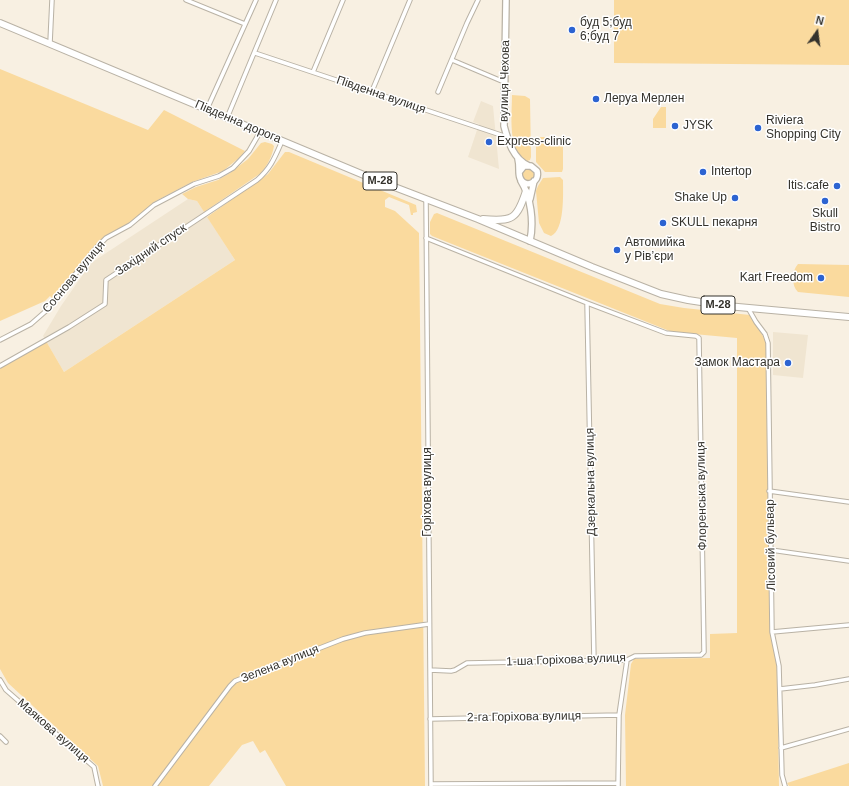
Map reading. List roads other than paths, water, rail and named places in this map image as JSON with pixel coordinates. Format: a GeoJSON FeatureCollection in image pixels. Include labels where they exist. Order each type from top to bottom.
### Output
{"type":"FeatureCollection","features":[{"type":"Feature","properties":{"kind":"highway","name":"Південна дорога"},"geometry":{"type":"LineString","coordinates":[[0,23],[371,178],[478,219]]}},
{"type":"Feature","properties":{"kind":"highway"},"geometry":{"type":"LineString","coordinates":[[478,219],[502,220],[513,217],[521,207],[526,191]]}},
{"type":"Feature","properties":{"kind":"highway","name":"М-28"},"geometry":{"type":"LineString","coordinates":[[478,219],[661,294],[688,300],[748,308],[849,317]]}},
{"type":"Feature","properties":{"kind":"main road","name":"вулиця Чехова"},"geometry":{"type":"LineString","coordinates":[[506,0],[504,126],[507,137],[518,158],[520,171]]}},
{"type":"Feature","properties":{"kind":"main road","name":"вулиця Чехова"},"geometry":{"type":"LineString","coordinates":[[518,158],[529,166]]}},
{"type":"Feature","properties":{"kind":"main road"},"geometry":{"type":"LineString","coordinates":[[529,203],[530,192],[534,181],[537,178],[537,171],[534,167],[524,166],[520,171],[519,176],[526,191],[529,203],[532,226],[530,241]]}},
{"type":"Feature","properties":{"kind":"main road"},"geometry":{"type":"LineString","coordinates":[[521,180],[526,184],[534,181]]}},
{"type":"Feature","properties":{"kind":"street"},"geometry":{"type":"LineString","coordinates":[[50,43],[52,0]]}},
{"type":"Feature","properties":{"kind":"street"},"geometry":{"type":"LineString","coordinates":[[186,0],[245,24]]}},
{"type":"Feature","properties":{"kind":"street"},"geometry":{"type":"LineString","coordinates":[[207,109],[256,0]]}},
{"type":"Feature","properties":{"kind":"street"},"geometry":{"type":"LineString","coordinates":[[227,118],[276,0]]}},
{"type":"Feature","properties":{"kind":"street"},"geometry":{"type":"LineString","coordinates":[[313,72],[343,0]]}},
{"type":"Feature","properties":{"kind":"street"},"geometry":{"type":"LineString","coordinates":[[372,91],[410,0]]}},
{"type":"Feature","properties":{"kind":"street"},"geometry":{"type":"LineString","coordinates":[[438,92],[466,23],[478,0]]}},
{"type":"Feature","properties":{"kind":"street","name":"Південна вулиця"},"geometry":{"type":"LineString","coordinates":[[255,53],[507,137]]}},
{"type":"Feature","properties":{"kind":"street"},"geometry":{"type":"LineString","coordinates":[[452,60],[504,82]]}},
{"type":"Feature","properties":{"kind":"street","name":"Соснова вулиця"},"geometry":{"type":"LineString","coordinates":[[0,340],[31,324],[47,310],[96,248],[106,238],[135,222],[154,205],[194,184],[219,176],[233,168],[249,151],[260,131]]}},
{"type":"Feature","properties":{"kind":"street","name":"Західний спуск"},"geometry":{"type":"LineString","coordinates":[[0,366],[69,327],[105,304],[106,280],[257,180],[266,172],[274,160],[282,141]]}},
{"type":"Feature","properties":{"kind":"street","name":"Горіхова вулиця"},"geometry":{"type":"LineString","coordinates":[[426,198],[431,785]]}},
{"type":"Feature","properties":{"kind":"street"},"geometry":{"type":"LineString","coordinates":[[426,238],[587,303]]}},
{"type":"Feature","properties":{"kind":"street","name":"Флоренська вулиця"},"geometry":{"type":"LineString","coordinates":[[587,303],[666,333],[696,336],[700,338],[703,654]]}},
{"type":"Feature","properties":{"kind":"street","name":"Дзеркальна вулиця"},"geometry":{"type":"LineString","coordinates":[[587,303],[594,661]]}},
{"type":"Feature","properties":{"kind":"street","name":"Лісовий бульвар"},"geometry":{"type":"LineString","coordinates":[[748,308],[765,334],[768,343],[772,632],[779,666],[782,775],[785,786]]}},
{"type":"Feature","properties":{"kind":"street"},"geometry":{"type":"LineString","coordinates":[[769,491],[849,502]]}},
{"type":"Feature","properties":{"kind":"street"},"geometry":{"type":"LineString","coordinates":[[771,550],[849,561]]}},
{"type":"Feature","properties":{"kind":"street","name":"Зелена вулиця"},"geometry":{"type":"LineString","coordinates":[[155,786],[230,686],[236,682],[343,639],[365,633],[429,624]]}},
{"type":"Feature","properties":{"kind":"street"},"geometry":{"type":"LineString","coordinates":[[772,632],[849,625]]}},
{"type":"Feature","properties":{"kind":"street","name":"1-ша Горіхова вулиця"},"geometry":{"type":"LineString","coordinates":[[430,670],[455,670],[467,663],[627,660],[634,656],[703,654]]}},
{"type":"Feature","properties":{"kind":"street"},"geometry":{"type":"LineString","coordinates":[[431,785],[618,785],[619,715],[627,660]]}},
{"type":"Feature","properties":{"kind":"street"},"geometry":{"type":"LineString","coordinates":[[780,689],[849,679]]}},
{"type":"Feature","properties":{"kind":"street","name":"Маякова вулиця"},"geometry":{"type":"LineString","coordinates":[[0,680],[6,690],[94,767],[98,786]]}},
{"type":"Feature","properties":{"kind":"street","name":"2-га Горіхова вулиця"},"geometry":{"type":"LineString","coordinates":[[430,719],[619,715]]}},
{"type":"Feature","properties":{"kind":"street"},"geometry":{"type":"LineString","coordinates":[[781,748],[849,729]]}},
{"type":"Feature","properties":{"kind":"street"},"geometry":{"type":"LineString","coordinates":[[0,736],[6,742]]}},
{"type":"Feature","properties":{"kind":"place","name":"буд 5;буд 6;буд 7"},"geometry":{"type":"Point","coordinates":[572,30]}},
{"type":"Feature","properties":{"kind":"place","name":"Леруа Мерлен"},"geometry":{"type":"Point","coordinates":[596,99]}},
{"type":"Feature","properties":{"kind":"place","name":"JYSK"},"geometry":{"type":"Point","coordinates":[675,126]}},
{"type":"Feature","properties":{"kind":"place","name":"Riviera Shopping City"},"geometry":{"type":"Point","coordinates":[758,128]}},
{"type":"Feature","properties":{"kind":"place","name":"Express-clinic"},"geometry":{"type":"Point","coordinates":[489,142]}},
{"type":"Feature","properties":{"kind":"place","name":"Intertop"},"geometry":{"type":"Point","coordinates":[703,172]}},
{"type":"Feature","properties":{"kind":"place","name":"Itis.cafe"},"geometry":{"type":"Point","coordinates":[837,186]}},
{"type":"Feature","properties":{"kind":"place","name":"Shake Up"},"geometry":{"type":"Point","coordinates":[735,198]}},
{"type":"Feature","properties":{"kind":"place","name":"Skull Bistro"},"geometry":{"type":"Point","coordinates":[825,201]}},
{"type":"Feature","properties":{"kind":"place","name":"SKULL пекарня"},"geometry":{"type":"Point","coordinates":[663,223]}},
{"type":"Feature","properties":{"kind":"place","name":"Автомийка у Рівʼєри"},"geometry":{"type":"Point","coordinates":[617,250]}},
{"type":"Feature","properties":{"kind":"place","name":"Kart Freedom"},"geometry":{"type":"Point","coordinates":[821,278]}},
{"type":"Feature","properties":{"kind":"place","name":"Замок Мастара"},"geometry":{"type":"Point","coordinates":[788,363]}}]}
